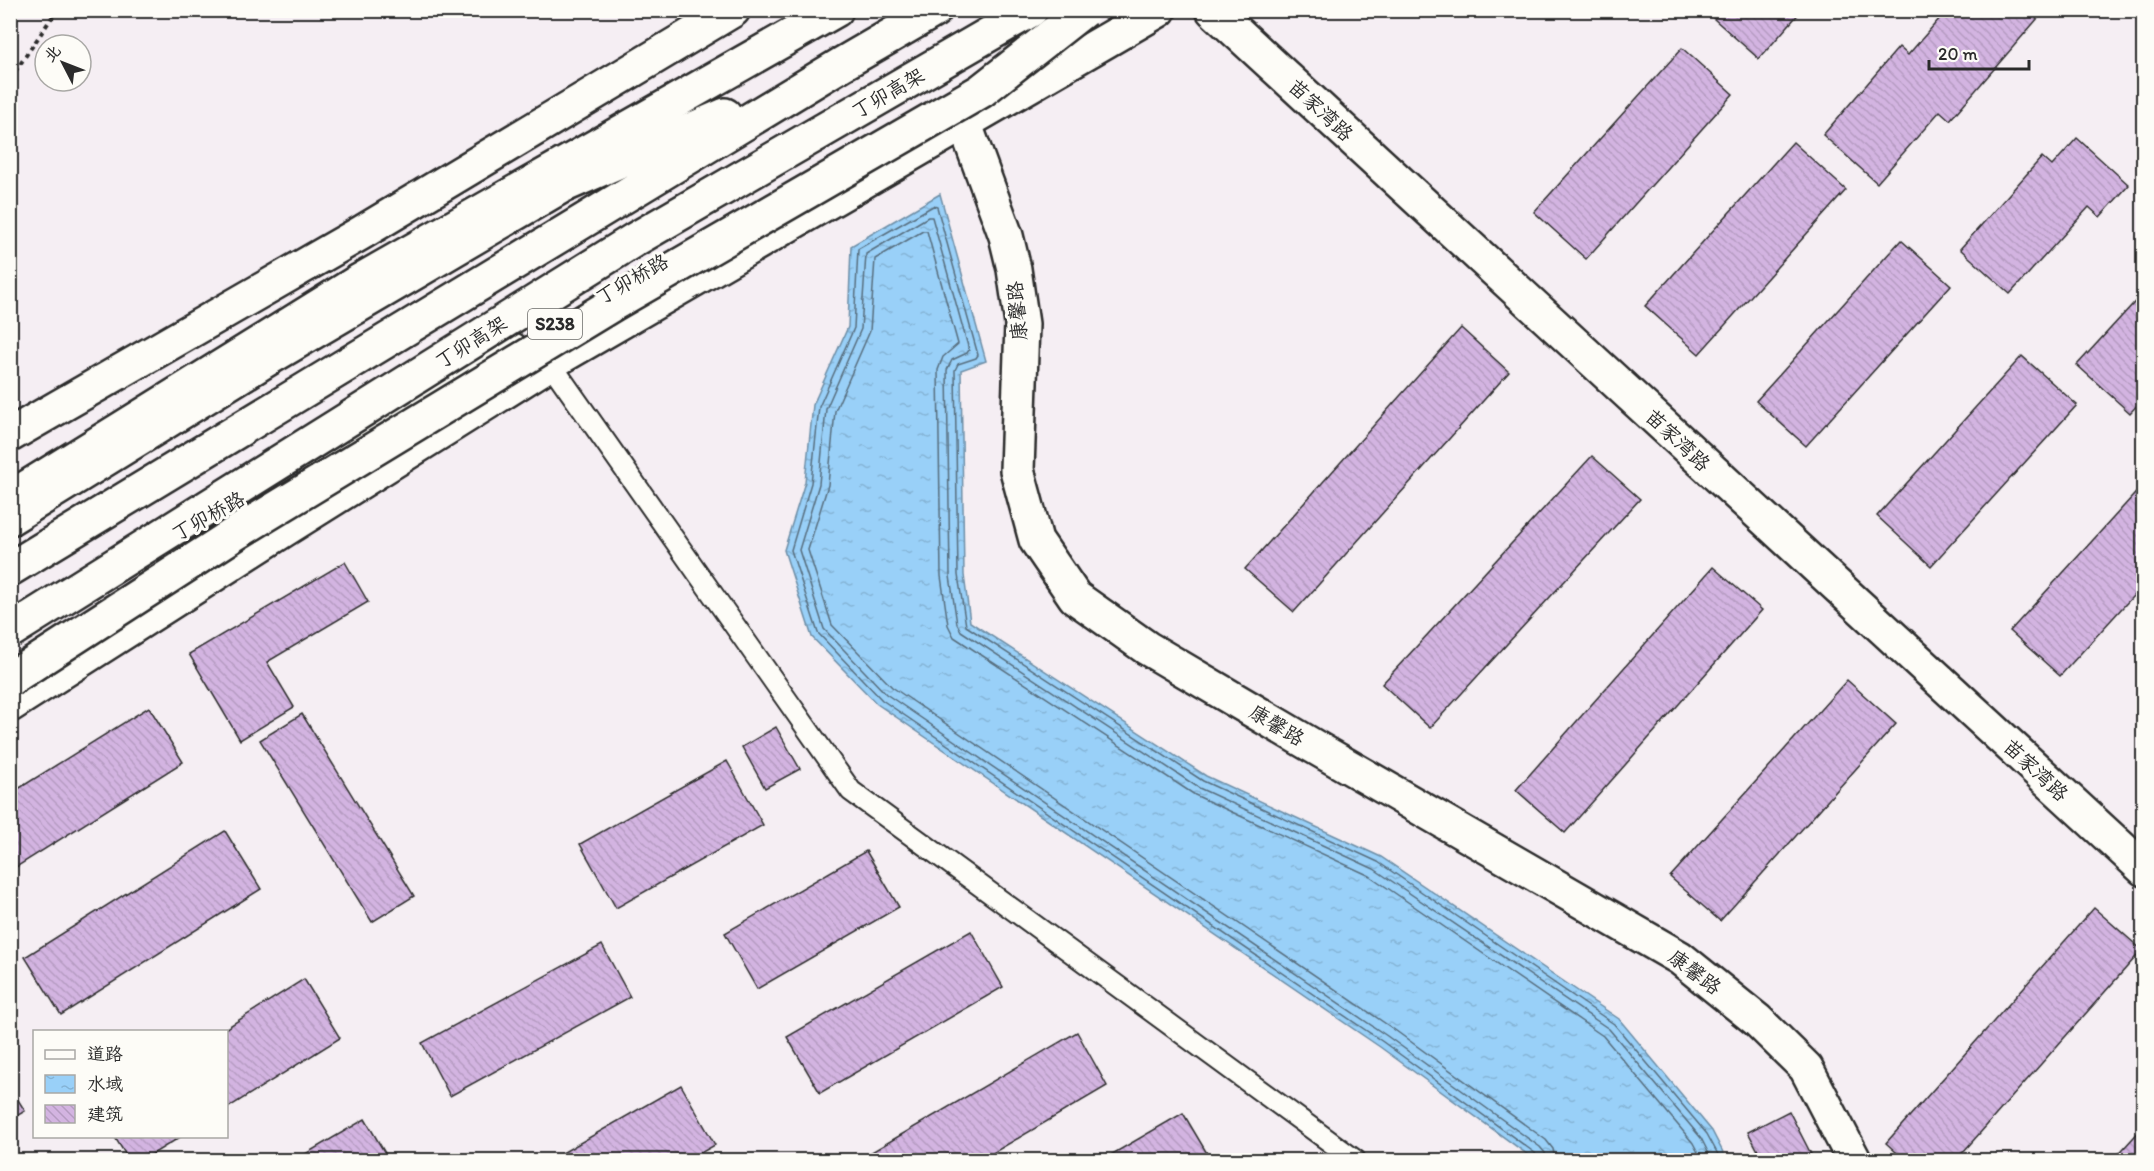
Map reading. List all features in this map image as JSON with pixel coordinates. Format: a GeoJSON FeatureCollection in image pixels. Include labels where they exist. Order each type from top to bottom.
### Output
{"type":"FeatureCollection","features":[{"type":"Feature","properties":{"kind":"main road"},"geometry":{"type":"LineString","coordinates":[[10,435],[361,233],[733,10]]}},
{"type":"Feature","properties":{"kind":"main road"},"geometry":{"type":"LineString","coordinates":[[10,498],[361,280],[836,10]]}},
{"type":"Feature","properties":{"kind":"main road"},"geometry":{"type":"LineString","coordinates":[[10,570],[842,64],[935,10]]}},
{"type":"Feature","properties":{"kind":"main road","name":"丁卯高架"},"geometry":{"type":"LineString","coordinates":[[10,631],[634,240],[1031,10]]}},
{"type":"Feature","properties":{"kind":"main road"},"geometry":{"type":"LineString","coordinates":[[10,679],[236,533],[613,304],[981,91],[1084,10]]}},
{"type":"Feature","properties":{"kind":"main road","name":"丁卯桥路"},"geometry":{"type":"LineString","coordinates":[[10,624],[543,349],[1091,10]]}},
{"type":"Feature","properties":{"kind":"main road"},"geometry":{"type":"LineString","coordinates":[[10,705],[292,524],[543,349],[964,122],[1159,10]]}},
{"type":"Feature","properties":{"kind":"main road","name":"苗家湾路"},"geometry":{"type":"LineString","coordinates":[[1213,10],[2144,869]]}},
{"type":"Feature","properties":{"kind":"main road"},"geometry":{"type":"LineString","coordinates":[[10,518],[259,364],[560,187],[842,64]]}},
{"type":"Feature","properties":{"kind":"main road","name":"康馨路"},"geometry":{"type":"LineString","coordinates":[[964,122],[1000,217],[1014,269],[1022,324],[1017,470],[1036,540],[1075,597],[1147,648],[1680,958],[1757,1020],[1806,1068],[1854,1161]]}},
{"type":"Feature","properties":{"kind":"lane"},"geometry":{"type":"LineString","coordinates":[[543,349],[850,791],[1355,1161]]}},
{"type":"Feature","properties":{"kind":"path"},"geometry":{"type":"LineString","coordinates":[[10,80],[57,10]]}},
{"type":"Feature","properties":{"kind":"water"},"geometry":{"type":"Polygon","coordinates":[[[940,194],[986,361],[961,370],[964,575],[970,622],[1206,776],[1381,857],[1619,1019],[1712,1131],[1727,1160],[1535,1160],[1380,1047],[877,704],[812,637],[784,550],[805,482],[813,405],[848,327],[851,246],[940,194]]]}},
{"type":"Feature","properties":{"kind":"building"},"geometry":{"type":"Polygon","coordinates":[[[1704,10],[1802,10],[1759,59],[1704,10]]]}},
{"type":"Feature","properties":{"kind":"building"},"geometry":{"type":"Polygon","coordinates":[[[1947,10],[2045,10],[1950,120],[1940,111],[1877,183],[1823,135],[1899,47],[1908,55],[1947,10]]]}},
{"type":"Feature","properties":{"kind":"building"},"geometry":{"type":"Polygon","coordinates":[[[1682,48],[1733,94],[1586,259],[1534,212],[1682,48]]]}},
{"type":"Feature","properties":{"kind":"building"},"geometry":{"type":"Polygon","coordinates":[[[2077,138],[2129,185],[2100,217],[2089,207],[2010,294],[1960,249],[2042,157],[2052,166],[2077,138]]]}},
{"type":"Feature","properties":{"kind":"building"},"geometry":{"type":"Polygon","coordinates":[[[1793,142],[1846,190],[1699,354],[1645,306],[1793,142]]]}},
{"type":"Feature","properties":{"kind":"building"},"geometry":{"type":"Polygon","coordinates":[[[1901,240],[1951,285],[1806,446],[1756,401],[1901,240]]]}},
{"type":"Feature","properties":{"kind":"building"},"geometry":{"type":"Polygon","coordinates":[[[2144,292],[2144,398],[2130,413],[2077,365],[2144,292]]]}},
{"type":"Feature","properties":{"kind":"building"},"geometry":{"type":"Polygon","coordinates":[[[1461,328],[1509,372],[1294,612],[1245,569],[1461,328]]]}},
{"type":"Feature","properties":{"kind":"building"},"geometry":{"type":"Polygon","coordinates":[[[2022,356],[2077,405],[1931,566],[1877,516],[2022,356]]]}},
{"type":"Feature","properties":{"kind":"building"},"geometry":{"type":"Polygon","coordinates":[[[1592,456],[1640,499],[1430,728],[1382,684],[1592,456]]]}},
{"type":"Feature","properties":{"kind":"building"},"geometry":{"type":"Polygon","coordinates":[[[2144,484],[2144,584],[2060,676],[2010,631],[2144,484]]]}},
{"type":"Feature","properties":{"kind":"building"},"geometry":{"type":"Polygon","coordinates":[[[345,562],[368,602],[267,662],[294,707],[240,740],[189,654],[345,562]]]}},
{"type":"Feature","properties":{"kind":"building"},"geometry":{"type":"Polygon","coordinates":[[[1713,567],[1762,610],[1565,833],[1516,790],[1713,567]]]}},
{"type":"Feature","properties":{"kind":"building"},"geometry":{"type":"Polygon","coordinates":[[[1847,680],[1896,724],[1720,921],[1670,877],[1847,680]]]}},
{"type":"Feature","properties":{"kind":"building"},"geometry":{"type":"Polygon","coordinates":[[[149,707],[183,762],[10,871],[10,794],[149,707]]]}},
{"type":"Feature","properties":{"kind":"building"},"geometry":{"type":"Polygon","coordinates":[[[302,714],[414,896],[372,922],[260,740],[302,714]]]}},
{"type":"Feature","properties":{"kind":"building"},"geometry":{"type":"Polygon","coordinates":[[[776,727],[800,769],[765,788],[742,747],[776,727]]]}},
{"type":"Feature","properties":{"kind":"building"},"geometry":{"type":"Polygon","coordinates":[[[727,761],[763,825],[616,908],[580,844],[727,761]]]}},
{"type":"Feature","properties":{"kind":"building"},"geometry":{"type":"Polygon","coordinates":[[[225,831],[261,889],[61,1015],[25,957],[225,831]]]}},
{"type":"Feature","properties":{"kind":"building"},"geometry":{"type":"Polygon","coordinates":[[[866,851],[899,907],[757,989],[725,933],[866,851]]]}},
{"type":"Feature","properties":{"kind":"building"},"geometry":{"type":"Polygon","coordinates":[[[2094,908],[2142,950],[1956,1160],[1905,1160],[1886,1143],[2094,908]]]}},
{"type":"Feature","properties":{"kind":"building"},"geometry":{"type":"Polygon","coordinates":[[[971,931],[1003,987],[820,1093],[787,1037],[971,931]]]}},
{"type":"Feature","properties":{"kind":"building"},"geometry":{"type":"Polygon","coordinates":[[[602,945],[630,997],[450,1096],[422,1043],[602,945]]]}},
{"type":"Feature","properties":{"kind":"building"},"geometry":{"type":"Polygon","coordinates":[[[304,979],[340,1038],[228,1108],[228,1030],[223,1030],[304,979]]]}},
{"type":"Feature","properties":{"kind":"building"},"geometry":{"type":"Polygon","coordinates":[[[1077,1032],[1107,1086],[981,1160],[858,1160],[1077,1032]]]}},
{"type":"Feature","properties":{"kind":"building"},"geometry":{"type":"Polygon","coordinates":[[[681,1085],[715,1145],[688,1160],[550,1160],[681,1085]]]}},
{"type":"Feature","properties":{"kind":"building"},"geometry":{"type":"Polygon","coordinates":[[[10,1087],[25,1111],[10,1120],[10,1087]]]}},
{"type":"Feature","properties":{"kind":"building"},"geometry":{"type":"Polygon","coordinates":[[[1789,1111],[1814,1160],[1763,1160],[1748,1132],[1789,1111]]]}},
{"type":"Feature","properties":{"kind":"building"},"geometry":{"type":"Polygon","coordinates":[[[1183,1113],[1211,1160],[1102,1160],[1183,1113]]]}},
{"type":"Feature","properties":{"kind":"building"},"geometry":{"type":"Polygon","coordinates":[[[365,1119],[389,1160],[295,1160],[365,1119]]]}},
{"type":"Feature","properties":{"kind":"building"},"geometry":{"type":"Polygon","coordinates":[[[2144,1126],[2144,1160],[2113,1160],[2144,1126]]]}},
{"type":"Feature","properties":{"kind":"building"},"geometry":{"type":"Polygon","coordinates":[[[115,1138],[179,1138],[143,1160],[129,1160],[115,1138]]]}}]}
